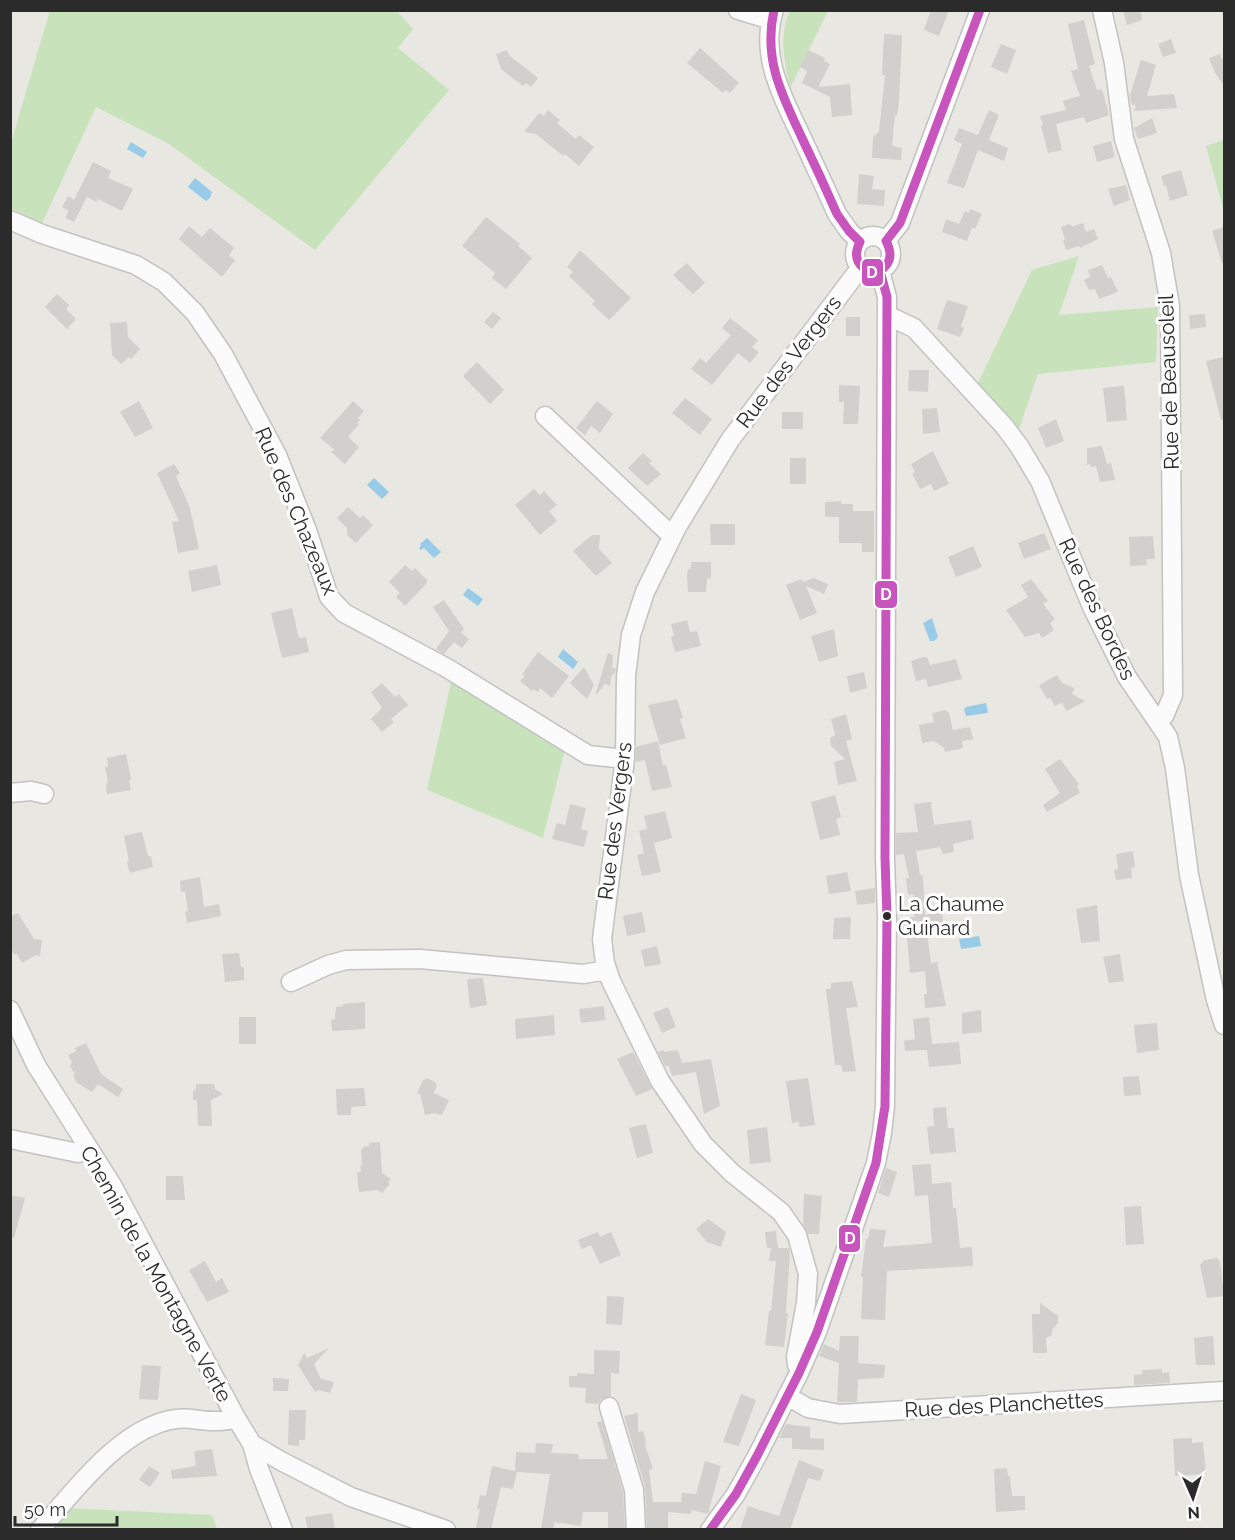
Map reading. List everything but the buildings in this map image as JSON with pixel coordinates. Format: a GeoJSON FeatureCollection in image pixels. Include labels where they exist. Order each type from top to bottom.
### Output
{"type":"FeatureCollection","features":[{"type":"Feature","properties":{"kind":"street"},"geometry":{"type":"LineString","coordinates":[[738,10],[773,15],[769,40],[778,87],[837,214],[860,242]]}},
{"type":"Feature","properties":{"kind":"street"},"geometry":{"type":"LineString","coordinates":[[886,241],[900,224],[980,10]]}},
{"type":"Feature","properties":{"kind":"street","name":"Rue de Beausoleil"},"geometry":{"type":"LineString","coordinates":[[1102,10],[1114,63],[1124,139],[1161,253],[1170,306],[1173,695],[1159,722]]}},
{"type":"Feature","properties":{"kind":"street","name":"Rue des Chazeaux"},"geometry":{"type":"LineString","coordinates":[[10,220],[42,234],[136,265],[164,282],[195,313],[223,354],[276,455],[307,530],[330,597],[344,614],[447,668],[588,755],[624,759]]}},
{"type":"Feature","properties":{"kind":"street"},"geometry":{"type":"LineString","coordinates":[[873,236],[886,241],[892,254],[886,267],[874,273],[861,267],[855,255],[860,242],[873,236]]}},
{"type":"Feature","properties":{"kind":"street","name":"Rue des Vergers"},"geometry":{"type":"LineString","coordinates":[[799,1372],[796,1357],[806,1303],[808,1274],[797,1235],[781,1212],[732,1173],[703,1144],[660,1081],[611,981],[602,939],[624,759],[626,676],[631,635],[645,592],[672,536],[730,440],[861,267]]}},
{"type":"Feature","properties":{"kind":"street"},"geometry":{"type":"LineString","coordinates":[[710,1530],[736,1494],[817,1332],[876,1163],[882,1134],[885,1106],[887,917],[885,858],[887,297],[880,271]]}},
{"type":"Feature","properties":{"kind":"street","name":"Rue des Bordes"},"geometry":{"type":"LineString","coordinates":[[887,318],[893,318],[914,328],[1004,426],[1019,446],[1040,481],[1092,607],[1127,677],[1168,737],[1175,768],[1189,875],[1216,1000],[1224,1025]]}},
{"type":"Feature","properties":{"kind":"street"},"geometry":{"type":"LineString","coordinates":[[545,416],[672,536]]}},
{"type":"Feature","properties":{"kind":"street"},"geometry":{"type":"LineString","coordinates":[[10,794],[31,791],[44,794]]}},
{"type":"Feature","properties":{"kind":"street"},"geometry":{"type":"LineString","coordinates":[[291,982],[328,964],[345,960],[420,959],[583,974],[607,970]]}},
{"type":"Feature","properties":{"kind":"street","name":"Chemin de la Montagne Verte"},"geometry":{"type":"LineString","coordinates":[[10,1010],[36,1065],[112,1185],[252,1444],[283,1530]]}},
{"type":"Feature","properties":{"kind":"street"},"geometry":{"type":"LineString","coordinates":[[10,1139],[78,1153],[89,1151]]}},
{"type":"Feature","properties":{"kind":"street","name":"Rue des Planchettes"},"geometry":{"type":"LineString","coordinates":[[787,1396],[808,1408],[840,1414],[1224,1391]]}},
{"type":"Feature","properties":{"kind":"street"},"geometry":{"type":"LineString","coordinates":[[609,1407],[634,1490],[636,1530]]}},
{"type":"Feature","properties":{"kind":"street"},"geometry":{"type":"LineString","coordinates":[[40,1530],[96,1467],[122,1443],[147,1429],[176,1419],[219,1422],[236,1418]]}},
{"type":"Feature","properties":{"kind":"street"},"geometry":{"type":"LineString","coordinates":[[252,1444],[351,1497],[446,1530]]}},
{"type":"Feature","properties":{"kind":"street"},"geometry":{"type":"LineString","coordinates":[[265,1484],[287,1464]]}},
{"type":"Feature","properties":{"kind":"green space"},"geometry":{"type":"Polygon","coordinates":[[[50,10],[397,11],[413,29],[398,48],[449,90],[315,250],[169,144],[96,107],[42,223],[11,208],[11,143],[50,10]]]}},
{"type":"Feature","properties":{"kind":"green space"},"geometry":{"type":"Polygon","coordinates":[[[790,11],[828,11],[790,88],[783,39],[790,11]]]}},
{"type":"Feature","properties":{"kind":"green space"},"geometry":{"type":"Polygon","coordinates":[[[1224,140],[1224,212],[1206,146],[1224,140]]]}},
{"type":"Feature","properties":{"kind":"green space"},"geometry":{"type":"Polygon","coordinates":[[[1079,256],[1059,315],[1158,307],[1156,362],[1038,374],[1019,429],[978,383],[1032,270],[1079,256]]]}},
{"type":"Feature","properties":{"kind":"green space"},"geometry":{"type":"Polygon","coordinates":[[[452,678],[565,749],[543,838],[427,790],[452,678]]]}},
{"type":"Feature","properties":{"kind":"green space"},"geometry":{"type":"Polygon","coordinates":[[[65,1508],[212,1515],[217,1529],[47,1530],[65,1508]]]}},
{"type":"Feature","properties":{"kind":"water"},"geometry":{"type":"Polygon","coordinates":[[[131,142],[147,152],[143,158],[127,149],[131,142]]]}},
{"type":"Feature","properties":{"kind":"water"},"geometry":{"type":"Polygon","coordinates":[[[195,178],[212,192],[206,201],[188,187],[195,178]]]}},
{"type":"Feature","properties":{"kind":"water"},"geometry":{"type":"Polygon","coordinates":[[[374,478],[389,492],[382,499],[367,485],[374,478]]]}},
{"type":"Feature","properties":{"kind":"water"},"geometry":{"type":"Polygon","coordinates":[[[427,538],[441,552],[434,558],[424,548],[421,550],[419,548],[427,538]]]}},
{"type":"Feature","properties":{"kind":"water"},"geometry":{"type":"Polygon","coordinates":[[[468,588],[483,599],[478,606],[463,595],[468,588]]]}},
{"type":"Feature","properties":{"kind":"water"},"geometry":{"type":"Polygon","coordinates":[[[932,618],[938,637],[930,641],[923,623],[932,618]]]}},
{"type":"Feature","properties":{"kind":"water"},"geometry":{"type":"Polygon","coordinates":[[[563,649],[578,662],[573,669],[558,657],[563,649]]]}},
{"type":"Feature","properties":{"kind":"water"},"geometry":{"type":"Polygon","coordinates":[[[986,703],[988,713],[966,716],[964,709],[966,707],[986,703]]]}},
{"type":"Feature","properties":{"kind":"water"},"geometry":{"type":"Polygon","coordinates":[[[979,936],[981,946],[961,949],[959,939],[979,936]]]}},
{"type":"Feature","properties":{"kind":"transit line","name":"D"},"geometry":{"type":"LineString","coordinates":[[774,10],[771,45],[781,92],[837,214],[860,242],[857,252],[860,265],[874,273],[884,268],[889,260],[890,251],[886,241],[900,223],[980,10]]}},
{"type":"Feature","properties":{"kind":"transit line","name":"D"},"geometry":{"type":"LineString","coordinates":[[710,1530],[736,1494],[757,1456],[817,1332],[876,1163],[885,1106],[887,297],[880,271]]}},
{"type":"Feature","properties":{"kind":"place","name":"La Chaume Guinard"},"geometry":{"type":"Point","coordinates":[887,916]}}]}
